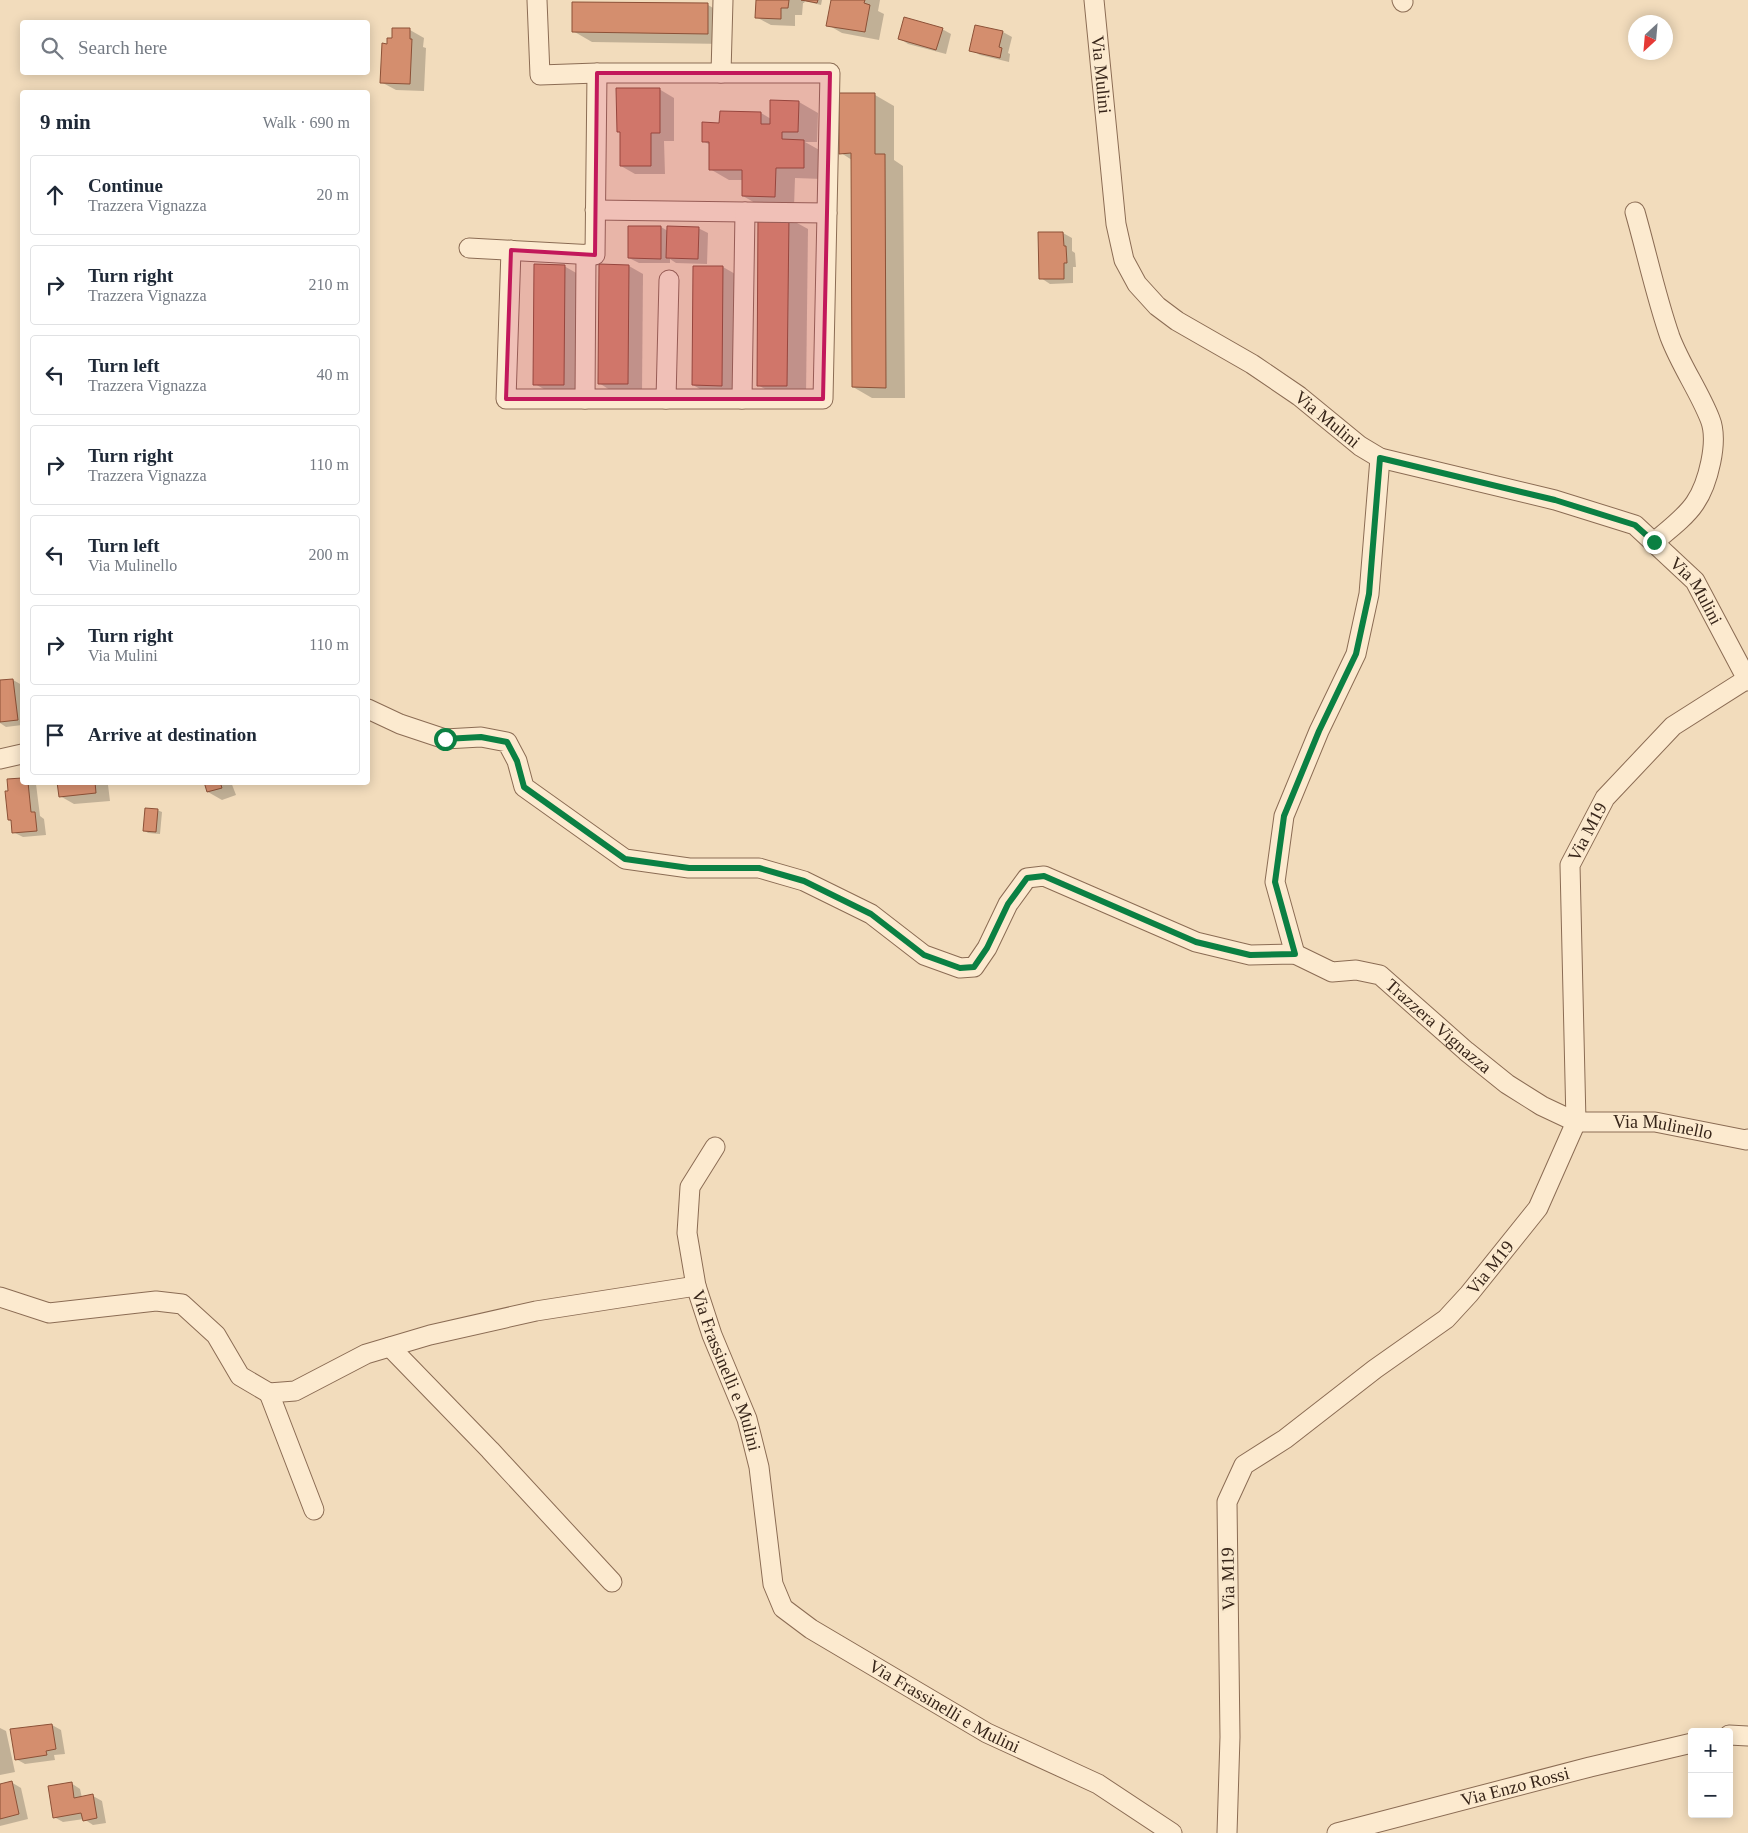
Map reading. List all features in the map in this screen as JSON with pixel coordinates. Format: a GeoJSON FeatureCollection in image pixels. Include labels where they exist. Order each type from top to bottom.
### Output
{"type":"FeatureCollection","features":[{"type":"Feature","properties":{"kind":"street"},"geometry":{"type":"LineString","coordinates":[[511,250],[506,399],[823,399],[830,73],[597,73],[540,75],[537,0]]}},
{"type":"Feature","properties":{"kind":"street"},"geometry":{"type":"LineString","coordinates":[[721,73],[723,0]]}},
{"type":"Feature","properties":{"kind":"street","name":"Via Mulini"},"geometry":{"type":"LineString","coordinates":[[1094,0],[1116,224],[1124,260],[1137,284],[1157,306],[1177,321],[1252,364],[1299,396],[1340,431],[1380,458],[1555,500],[1635,525],[1695,581],[1748,680]]}},
{"type":"Feature","properties":{"kind":"street"},"geometry":{"type":"LineString","coordinates":[[469,248],[595,254],[597,73]]}},
{"type":"Feature","properties":{"kind":"street"},"geometry":{"type":"LineString","coordinates":[[595,210],[827,212]]}},
{"type":"Feature","properties":{"kind":"street"},"geometry":{"type":"LineString","coordinates":[[742,399],[745,212]]}},
{"type":"Feature","properties":{"kind":"street"},"geometry":{"type":"LineString","coordinates":[[1636,212],[1670,337],[1711,421],[1714,451],[1708,475],[1695,503],[1654,542]]}},
{"type":"Feature","properties":{"kind":"street"},"geometry":{"type":"LineString","coordinates":[[585,399],[586,254]]}},
{"type":"Feature","properties":{"kind":"street"},"geometry":{"type":"LineString","coordinates":[[666,399],[669,280]]}},
{"type":"Feature","properties":{"kind":"street"},"geometry":{"type":"LineString","coordinates":[[1295,954],[1275,882],[1284,816],[1319,731],[1356,654],[1369,594],[1380,458]]}},
{"type":"Feature","properties":{"kind":"street","name":"Via M19"},"geometry":{"type":"LineString","coordinates":[[1227,1833],[1230,1737],[1227,1502],[1244,1466],[1285,1439],[1375,1369],[1446,1319],[1469,1294],[1538,1208],[1576,1122],[1570,866],[1605,798],[1673,726],[1748,680]]}},
{"type":"Feature","properties":{"kind":"street","name":"Trazzera Vignazza"},"geometry":{"type":"LineString","coordinates":[[370,710],[400,724],[445,739],[481,737],[507,742],[517,761],[524,787],[625,859],[689,868],[759,868],[804,881],[871,914],[924,955],[960,968],[974,967],[987,948],[1008,904],[1027,878],[1044,876],[1196,942],[1250,955],[1295,954],[1332,972],[1356,970],[1380,975],[1466,1051],[1507,1084],[1542,1106],[1576,1122]]}},
{"type":"Feature","properties":{"kind":"street"},"geometry":{"type":"LineString","coordinates":[[0,759],[20,754]]}},
{"type":"Feature","properties":{"kind":"street","name":"Via Mulinello"},"geometry":{"type":"LineString","coordinates":[[1576,1122],[1655,1122],[1748,1139]]}},
{"type":"Feature","properties":{"kind":"street"},"geometry":{"type":"LineString","coordinates":[[696,1286],[687,1233],[690,1187],[715,1147]]}},
{"type":"Feature","properties":{"kind":"street","name":"Via Frassinelli e Mulini"},"geometry":{"type":"LineString","coordinates":[[269,1393],[295,1391],[366,1354],[430,1335],[536,1311],[696,1286],[712,1335],[747,1419],[759,1467],[773,1584],[783,1608],[811,1629],[987,1733],[1098,1784],[1172,1833]]}},
{"type":"Feature","properties":{"kind":"street"},"geometry":{"type":"LineString","coordinates":[[0,1297],[49,1312],[156,1301],[182,1304],[216,1335],[240,1376],[269,1393],[314,1510]]}},
{"type":"Feature","properties":{"kind":"street"},"geometry":{"type":"LineString","coordinates":[[390,1347],[490,1450],[612,1582]]}},
{"type":"Feature","properties":{"kind":"street"},"geometry":{"type":"LineString","coordinates":[[1733,1735],[1748,1736]]}},
{"type":"Feature","properties":{"kind":"street","name":"Via Enzo Rossi"},"geometry":{"type":"LineString","coordinates":[[1337,1833],[1590,1767],[1688,1744]]}},
{"type":"Feature","properties":{"kind":"highlighted area"},"geometry":{"type":"Polygon","coordinates":[[[597,73],[830,73],[823,399],[506,399],[511,250],[595,255],[597,73]]]}},
{"type":"Feature","properties":{"kind":"building"},"geometry":{"type":"Polygon","coordinates":[[[756,0],[789,0],[788,8],[781,8],[781,19],[755,18],[756,0]]]}},
{"type":"Feature","properties":{"kind":"building"},"geometry":{"type":"Polygon","coordinates":[[[801,0],[818,0],[817,3],[801,0]]]}},
{"type":"Feature","properties":{"kind":"building"},"geometry":{"type":"Polygon","coordinates":[[[831,0],[865,0],[864,3],[870,5],[865,32],[826,26],[831,0]]]}},
{"type":"Feature","properties":{"kind":"building"},"geometry":{"type":"Polygon","coordinates":[[[572,2],[708,3],[708,34],[572,32],[572,2]]]}},
{"type":"Feature","properties":{"kind":"building"},"geometry":{"type":"Polygon","coordinates":[[[904,17],[943,28],[936,50],[898,39],[904,17]]]}},
{"type":"Feature","properties":{"kind":"building"},"geometry":{"type":"Polygon","coordinates":[[[975,25],[1003,31],[999,47],[1002,48],[1000,58],[969,51],[975,25]]]}},
{"type":"Feature","properties":{"kind":"building"},"geometry":{"type":"Polygon","coordinates":[[[392,28],[410,28],[410,39],[412,39],[410,84],[380,83],[382,43],[387,44],[387,38],[392,38],[392,28]]]}},
{"type":"Feature","properties":{"kind":"building"},"geometry":{"type":"Polygon","coordinates":[[[616,88],[660,88],[660,133],[651,133],[651,166],[620,166],[620,132],[617,132],[616,88]]]}},
{"type":"Feature","properties":{"kind":"building"},"geometry":{"type":"Polygon","coordinates":[[[839,93],[875,93],[875,154],[885,154],[886,388],[852,387],[851,153],[839,154],[839,93]]]}},
{"type":"Feature","properties":{"kind":"building"},"geometry":{"type":"Polygon","coordinates":[[[770,100],[799,101],[798,132],[782,132],[782,139],[804,140],[804,168],[776,168],[775,197],[742,196],[742,170],[709,170],[709,142],[702,142],[702,122],[719,123],[720,111],[761,112],[761,124],[770,124],[770,100]]]}},
{"type":"Feature","properties":{"kind":"building"},"geometry":{"type":"Polygon","coordinates":[[[758,217],[789,217],[787,386],[757,386],[758,217]]]}},
{"type":"Feature","properties":{"kind":"building"},"geometry":{"type":"Polygon","coordinates":[[[628,226],[661,226],[661,259],[628,258],[628,226]]]}},
{"type":"Feature","properties":{"kind":"building"},"geometry":{"type":"Polygon","coordinates":[[[667,226],[699,227],[698,259],[666,258],[667,226]]]}},
{"type":"Feature","properties":{"kind":"building"},"geometry":{"type":"Polygon","coordinates":[[[1038,232],[1063,232],[1067,263],[1064,263],[1064,279],[1039,279],[1038,232]]]}},
{"type":"Feature","properties":{"kind":"building"},"geometry":{"type":"Polygon","coordinates":[[[534,264],[565,265],[564,385],[533,385],[534,264]]]}},
{"type":"Feature","properties":{"kind":"building"},"geometry":{"type":"Polygon","coordinates":[[[599,264],[629,265],[628,384],[598,384],[599,264]]]}},
{"type":"Feature","properties":{"kind":"building"},"geometry":{"type":"Polygon","coordinates":[[[693,266],[723,266],[722,386],[692,385],[693,266]]]}},
{"type":"Feature","properties":{"kind":"building"},"geometry":{"type":"Polygon","coordinates":[[[13,679],[18,720],[0,722],[0,680],[13,679]]]}},
{"type":"Feature","properties":{"kind":"building"},"geometry":{"type":"Polygon","coordinates":[[[20,778],[20,785],[28,785],[31,812],[35,812],[37,831],[12,833],[11,820],[8,820],[5,791],[8,791],[7,779],[20,778]]]}},
{"type":"Feature","properties":{"kind":"building"},"geometry":{"type":"Polygon","coordinates":[[[57,785],[95,785],[96,793],[59,797],[57,785]]]}},
{"type":"Feature","properties":{"kind":"building"},"geometry":{"type":"Polygon","coordinates":[[[205,785],[221,785],[222,788],[207,792],[205,785]]]}},
{"type":"Feature","properties":{"kind":"building"},"geometry":{"type":"Polygon","coordinates":[[[145,808],[158,809],[156,832],[143,831],[145,808]]]}},
{"type":"Feature","properties":{"kind":"building"},"geometry":{"type":"Polygon","coordinates":[[[52,1724],[56,1749],[46,1751],[47,1755],[15,1760],[10,1729],[52,1724]]]}},
{"type":"Feature","properties":{"kind":"building"},"geometry":{"type":"Polygon","coordinates":[[[12,1781],[19,1814],[0,1819],[0,1784],[12,1781]]]}},
{"type":"Feature","properties":{"kind":"building"},"geometry":{"type":"Polygon","coordinates":[[[72,1782],[74,1798],[93,1794],[97,1818],[83,1821],[81,1813],[53,1818],[48,1786],[72,1782]]]}},
{"type":"Feature","properties":{"kind":"route"},"geometry":{"type":"LineString","coordinates":[[445,739],[481,737],[507,742],[517,761],[524,787],[625,859],[689,868],[759,868],[804,881],[871,914],[924,955],[960,968],[974,967],[987,948],[1008,904],[1027,878],[1044,876],[1196,942],[1250,955],[1295,954],[1275,882],[1284,816],[1319,731],[1356,654],[1369,594],[1380,458],[1555,500],[1635,525],[1654,542]]}}]}
